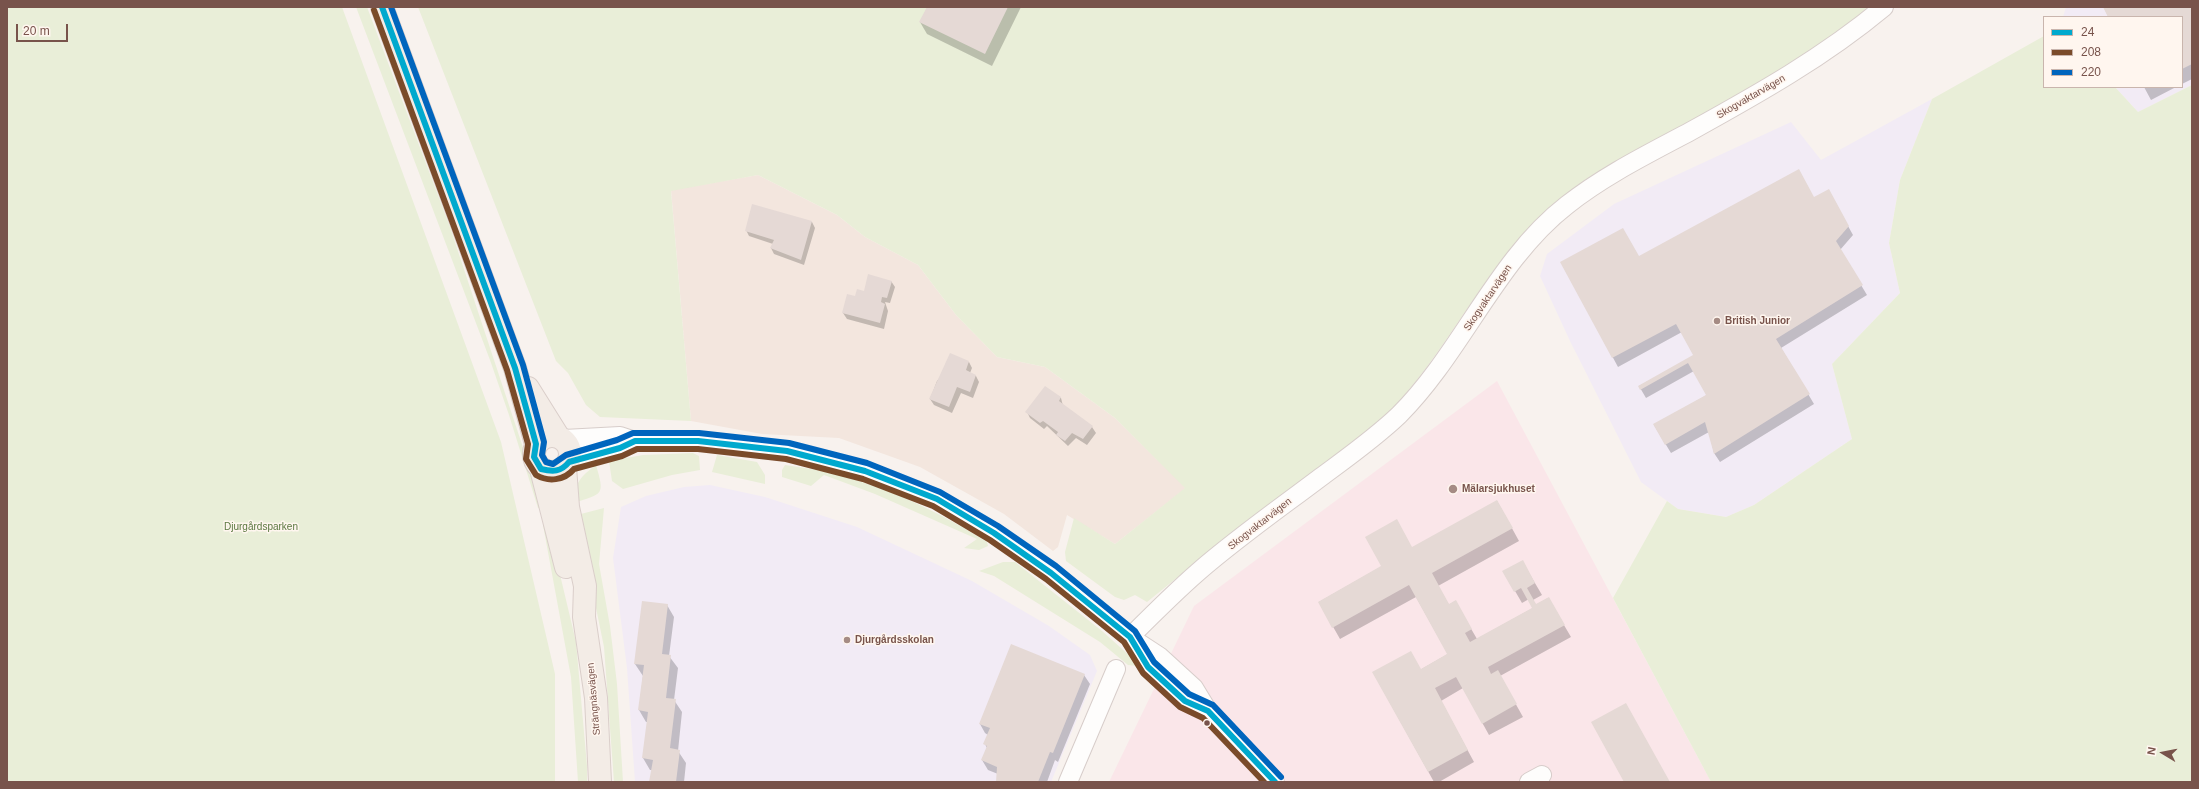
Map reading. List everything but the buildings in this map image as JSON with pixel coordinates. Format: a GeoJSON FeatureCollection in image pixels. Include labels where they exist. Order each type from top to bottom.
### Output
{"type":"FeatureCollection","features":[{"type":"Feature","properties":{"kind":"main road"},"geometry":{"type":"LineString","coordinates":[[382,7],[515,368],[536,444],[534,457],[541,469],[554,472],[567,464],[570,450],[515,368]]}},
{"type":"Feature","properties":{"kind":"main road"},"geometry":{"type":"LineString","coordinates":[[536,444],[546,436],[561,438]]}},
{"type":"Feature","properties":{"kind":"main road","name":"Strängnäsvägen"},"geometry":{"type":"LineString","coordinates":[[567,464],[568,507],[585,586],[584,616],[596,698],[600,782]]}},
{"type":"Feature","properties":{"kind":"main road","name":"Strängnäsvägen"},"geometry":{"type":"LineString","coordinates":[[541,469],[570,589],[584,616]]}},
{"type":"Feature","properties":{"kind":"street","name":"Skogvaktarvägen"},"geometry":{"type":"LineString","coordinates":[[1130,637],[1199,571],[1372,440],[1401,412],[1460,340],[1509,265],[1536,232],[1565,206],[1604,177],[1757,94],[1805,66],[1858,29],[1884,7]]}},
{"type":"Feature","properties":{"kind":"street"},"geometry":{"type":"LineString","coordinates":[[561,438],[620,436],[635,441],[698,440],[787,451],[865,471],[937,499],[994,533],[1051,573],[1130,637],[1159,656],[1194,688],[1208,711],[1275,782]]}},
{"type":"Feature","properties":{"kind":"street"},"geometry":{"type":"LineString","coordinates":[[567,464],[620,448],[635,441]]}},
{"type":"Feature","properties":{"kind":"street"},"geometry":{"type":"LineString","coordinates":[[1068,782],[1116,669]]}},
{"type":"Feature","properties":{"kind":"shaded area"},"geometry":{"type":"Polygon","coordinates":[[[2066,7],[2192,7],[2192,85],[2138,112],[2116,88],[2183,88],[2183,16],[2063,16],[2066,7]]]}},
{"type":"Feature","properties":{"kind":"shaded area","name":"British Junior"},"geometry":{"type":"Polygon","coordinates":[[[1932,99],[1900,180],[1889,243],[1900,293],[1832,364],[1852,439],[1754,505],[1726,517],[1678,509],[1641,482],[1570,341],[1540,276],[1547,254],[1614,204],[1791,122],[1821,160],[1932,99]]]}},
{"type":"Feature","properties":{"kind":"shaded area"},"geometry":{"type":"Polygon","coordinates":[[[758,175],[837,215],[865,237],[918,265],[956,315],[997,357],[1045,367],[1115,418],[1186,488],[1115,544],[1067,515],[1058,547],[1053,551],[1004,514],[920,467],[839,438],[762,434],[691,421],[671,190],[758,175]]]}},
{"type":"Feature","properties":{"kind":"shaded area","name":"Mälarsjukhuset"},"geometry":{"type":"Polygon","coordinates":[[[1497,381],[1711,782],[1109,782],[1194,606],[1497,381]]]}},
{"type":"Feature","properties":{"kind":"shaded area","name":"Djurgårdsskolan"},"geometry":{"type":"Polygon","coordinates":[[[710,485],[765,497],[857,527],[972,581],[1049,626],[1090,655],[1097,671],[1051,782],[635,782],[627,668],[613,558],[621,507],[646,496],[684,487],[710,485]]]}},
{"type":"Feature","properties":{"kind":"green space","name":"Djurgårdsparken"},"geometry":{"type":"Polygon","coordinates":[[[7,7],[342,7],[501,442],[555,674],[555,782],[7,782],[7,7]]]}},
{"type":"Feature","properties":{"kind":"green space"},"geometry":{"type":"Polygon","coordinates":[[[356,7],[367,7],[450,227],[543,508],[538,508],[490,360],[356,7]]]}},
{"type":"Feature","properties":{"kind":"green space"},"geometry":{"type":"Polygon","coordinates":[[[418,7],[1871,7],[1784,71],[1574,189],[1558,202],[1536,221],[1516,243],[1482,287],[1419,378],[1382,420],[1236,530],[1147,602],[1135,595],[1124,600],[1115,597],[1066,561],[1065,552],[1074,518],[1115,544],[1185,488],[1115,418],[1045,367],[997,357],[956,315],[918,265],[865,237],[837,215],[758,175],[671,191],[691,421],[600,417],[586,405],[568,373],[556,361],[418,7]]]}},
{"type":"Feature","properties":{"kind":"green space"},"geometry":{"type":"Polygon","coordinates":[[[2043,37],[2043,88],[2116,88],[2138,112],[2192,85],[2192,782],[1711,782],[1613,598],[1667,501],[1678,509],[1726,517],[1754,505],[1852,439],[1832,364],[1900,293],[1889,243],[1900,180],[1932,99],[2043,37]]]}},
{"type":"Feature","properties":{"kind":"green space"},"geometry":{"type":"Polygon","coordinates":[[[693,453],[699,456],[700,470],[672,475],[623,489],[612,481],[609,461],[643,455],[693,453]]]}},
{"type":"Feature","properties":{"kind":"green space"},"geometry":{"type":"Polygon","coordinates":[[[717,455],[757,462],[765,475],[765,484],[712,472],[717,455]]]}},
{"type":"Feature","properties":{"kind":"green space"},"geometry":{"type":"Polygon","coordinates":[[[596,465],[601,488],[599,492],[596,495],[574,503],[579,481],[596,465]]]}},
{"type":"Feature","properties":{"kind":"green space"},"geometry":{"type":"Polygon","coordinates":[[[785,465],[839,475],[890,492],[964,528],[987,542],[988,546],[979,550],[964,548],[977,539],[875,494],[824,475],[811,486],[782,477],[782,470],[785,465]]]}},
{"type":"Feature","properties":{"kind":"green space"},"geometry":{"type":"Polygon","coordinates":[[[604,508],[599,564],[610,626],[617,684],[623,782],[614,782],[604,647],[577,515],[604,508]]]}},
{"type":"Feature","properties":{"kind":"green space"},"geometry":{"type":"Polygon","coordinates":[[[548,524],[576,642],[587,766],[587,782],[578,782],[571,677],[543,525],[548,524]]]}},
{"type":"Feature","properties":{"kind":"green space"},"geometry":{"type":"Polygon","coordinates":[[[1003,562],[1015,562],[1102,631],[1139,664],[1138,666],[1128,665],[1100,642],[994,576],[979,571],[1003,562]]]}},
{"type":"Feature","properties":{"kind":"transit line","name":"24"},"geometry":{"type":"LineString","coordinates":[[382,7],[515,368],[536,444],[534,457],[541,469],[549,471],[560,469],[569,462],[620,448],[635,441],[698,441],[787,451],[865,471],[937,499],[994,533],[1051,573],[1130,637],[1148,667],[1185,701],[1208,711],[1275,782]]}},
{"type":"Feature","properties":{"kind":"transit line","name":"220"},"geometry":{"type":"LineString","coordinates":[[391,7],[523,365],[544,442],[542,455],[546,462],[553,464],[566,455],[617,440],[633,433],[699,433],[789,443],[867,463],[940,492],[998,526],[1056,566],[1135,631],[1154,662],[1189,694],[1213,705],[1281,777]]}},
{"type":"Feature","properties":{"kind":"transit line","name":"208"},"geometry":{"type":"LineString","coordinates":[[374,10],[507,370],[528,444],[526,459],[536,475],[546,479],[561,478],[566,476],[574,469],[622,456],[637,449],[698,449],[786,459],[863,479],[933,506],[990,540],[1046,579],[1124,642],[1143,673],[1180,707],[1203,718],[1264,782]]}},
{"type":"Feature","properties":{"kind":"place","name":"British Junior"},"geometry":{"type":"Point","coordinates":[1717,321]}},
{"type":"Feature","properties":{"kind":"place","name":"Mälarsjukhuset"},"geometry":{"type":"Point","coordinates":[1453,489]}},
{"type":"Feature","properties":{"kind":"place","name":"Djurgårdsskolan"},"geometry":{"type":"Point","coordinates":[847,640]}}]}
